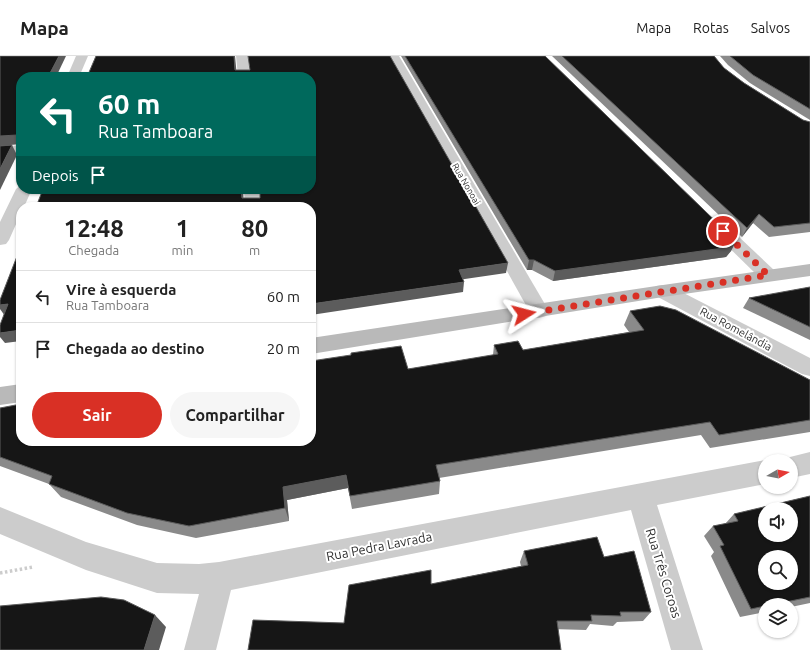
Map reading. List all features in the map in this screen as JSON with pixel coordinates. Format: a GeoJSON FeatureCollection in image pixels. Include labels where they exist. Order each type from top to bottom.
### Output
{"type":"FeatureCollection","features":[{"type":"Feature","properties":{"kind":"main road"},"geometry":{"type":"LineString","coordinates":[[316,345],[662,291],[810,270]]}},
{"type":"Feature","properties":{"kind":"main road"},"geometry":{"type":"LineString","coordinates":[[0,396],[16,394]]}},
{"type":"Feature","properties":{"kind":"street"},"geometry":{"type":"LineString","coordinates":[[75,72],[82,56]]}},
{"type":"Feature","properties":{"kind":"street"},"geometry":{"type":"LineString","coordinates":[[242,56],[244,72]]}},
{"type":"Feature","properties":{"kind":"street","name":"Rua Nonoai"},"geometry":{"type":"LineString","coordinates":[[393,56],[539,311]]}},
{"type":"Feature","properties":{"kind":"street"},"geometry":{"type":"LineString","coordinates":[[0,152],[16,150]]}},
{"type":"Feature","properties":{"kind":"street"},"geometry":{"type":"LineString","coordinates":[[0,240],[16,206]]}},
{"type":"Feature","properties":{"kind":"street"},"geometry":{"type":"LineString","coordinates":[[701,210],[768,275]]}},
{"type":"Feature","properties":{"kind":"street","name":"Rua Romelândia"},"geometry":{"type":"LineString","coordinates":[[662,291],[810,368]]}},
{"type":"Feature","properties":{"kind":"street"},"geometry":{"type":"LineString","coordinates":[[798,466],[810,463]]}},
{"type":"Feature","properties":{"kind":"street","name":"Rua Pedra Lavrada"},"geometry":{"type":"LineString","coordinates":[[0,520],[86,556],[158,578],[198,579],[218,577],[758,473]]}},
{"type":"Feature","properties":{"kind":"street","name":"Rua Três Coroas"},"geometry":{"type":"LineString","coordinates":[[640,496],[687,650]]}},
{"type":"Feature","properties":{"kind":"street"},"geometry":{"type":"LineString","coordinates":[[200,650],[218,577]]}},
{"type":"Feature","properties":{"kind":"building"},"geometry":{"type":"Polygon","coordinates":[[[0,56],[59,56],[51,72],[16,72],[16,135],[0,136],[0,56]]]}},
{"type":"Feature","properties":{"kind":"building"},"geometry":{"type":"Polygon","coordinates":[[[96,56],[234,56],[235,70],[250,70],[248,56],[390,56],[508,263],[459,270],[464,282],[316,303],[316,202],[38,202],[41,194],[242,194],[242,198],[260,198],[260,194],[316,194],[316,72],[89,72],[96,56]]]}},
{"type":"Feature","properties":{"kind":"building"},"geometry":{"type":"Polygon","coordinates":[[[405,56],[545,56],[736,241],[731,247],[555,271],[534,260],[529,260],[405,56]]]}},
{"type":"Feature","properties":{"kind":"building"},"geometry":{"type":"Polygon","coordinates":[[[562,56],[714,56],[724,68],[744,83],[803,120],[810,122],[810,223],[774,227],[759,214],[747,228],[562,56]]]}},
{"type":"Feature","properties":{"kind":"building"},"geometry":{"type":"Polygon","coordinates":[[[730,56],[810,56],[810,109],[753,75],[730,56]]]}},
{"type":"Feature","properties":{"kind":"building"},"geometry":{"type":"Polygon","coordinates":[[[12,145],[0,169],[0,146],[12,145]]]}},
{"type":"Feature","properties":{"kind":"building"},"geometry":{"type":"Polygon","coordinates":[[[16,259],[16,331],[0,333],[0,325],[8,304],[0,305],[0,300],[16,259]]]}},
{"type":"Feature","properties":{"kind":"building"},"geometry":{"type":"Polygon","coordinates":[[[810,287],[810,327],[749,298],[810,287]]]}},
{"type":"Feature","properties":{"kind":"building"},"geometry":{"type":"Polygon","coordinates":[[[660,306],[676,310],[810,380],[810,420],[719,435],[710,422],[436,465],[440,481],[350,496],[346,475],[283,487],[285,508],[189,526],[127,513],[49,484],[52,476],[0,457],[0,408],[16,405],[16,446],[316,446],[316,360],[351,355],[351,353],[401,346],[408,369],[498,354],[494,345],[518,341],[523,350],[644,330],[630,311],[660,306]]]}},
{"type":"Feature","properties":{"kind":"building"},"geometry":{"type":"Polygon","coordinates":[[[810,496],[810,597],[798,599],[798,598],[758,598],[758,608],[751,609],[720,546],[724,545],[713,526],[738,521],[734,514],[758,508],[758,542],[798,542],[798,502],[785,502],[810,496]]]}},
{"type":"Feature","properties":{"kind":"building"},"geometry":{"type":"Polygon","coordinates":[[[597,537],[604,557],[634,551],[651,612],[620,612],[621,616],[591,615],[592,621],[557,621],[561,650],[248,650],[253,620],[344,623],[349,585],[431,570],[431,584],[528,565],[524,551],[597,537]]]}},
{"type":"Feature","properties":{"kind":"building"},"geometry":{"type":"Polygon","coordinates":[[[101,597],[124,600],[155,615],[144,650],[0,650],[0,606],[101,597]]]}},
{"type":"Feature","properties":{"kind":"route"},"geometry":{"type":"LineString","coordinates":[[524,314],[768,275],[723,231]]}}]}
